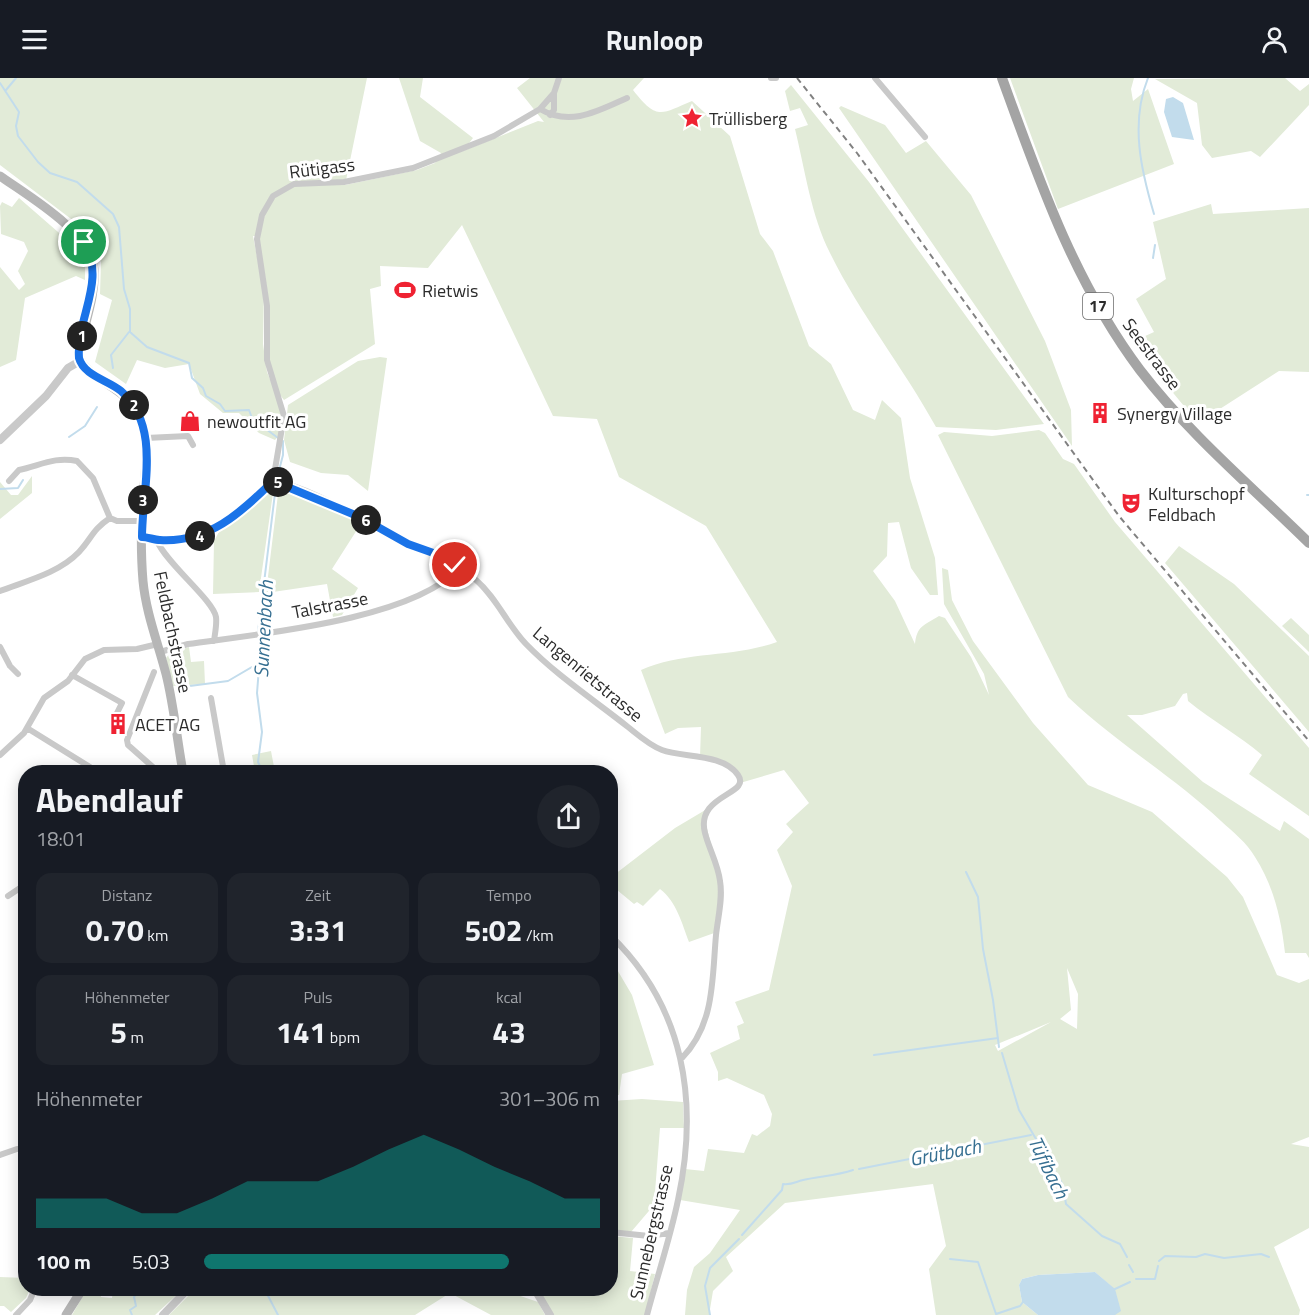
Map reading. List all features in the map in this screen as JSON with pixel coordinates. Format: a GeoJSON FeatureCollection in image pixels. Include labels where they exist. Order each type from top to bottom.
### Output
{"type":"FeatureCollection","features":[{"type":"Feature","properties":{"kind":"main road","name":"Seestrasse"},"geometry":{"type":"LineString","coordinates":[[1002,78],[1063,238],[1096,302],[1120,341],[1190,429],[1309,543]]}},
{"type":"Feature","properties":{"kind":"main road"},"geometry":{"type":"LineString","coordinates":[[0,176],[71,230],[89,251],[94,278],[79,351],[80,361]]}},
{"type":"Feature","properties":{"kind":"main road","name":"Feldbachstrasse"},"geometry":{"type":"LineString","coordinates":[[80,361],[86,370],[115,387],[140,414],[146,438],[142,521],[145,595],[170,690],[182,765]]}},
{"type":"Feature","properties":{"kind":"main road"},"geometry":{"type":"LineString","coordinates":[[66,1315],[78,1296]]}},
{"type":"Feature","properties":{"kind":"street","name":"Rütigass"},"geometry":{"type":"LineString","coordinates":[[273,481],[284,427],[282,403],[270,373],[266,352],[267,306],[257,239],[261,215],[273,196],[294,184],[344,182],[417,167],[500,133],[540,108],[554,93],[559,78]]}},
{"type":"Feature","properties":{"kind":"street"},"geometry":{"type":"LineString","coordinates":[[771,78],[776,78]]}},
{"type":"Feature","properties":{"kind":"street"},"geometry":{"type":"LineString","coordinates":[[875,78],[925,137]]}},
{"type":"Feature","properties":{"kind":"street"},"geometry":{"type":"LineString","coordinates":[[550,115],[554,110],[554,93]]}},
{"type":"Feature","properties":{"kind":"street"},"geometry":{"type":"LineString","coordinates":[[540,108],[550,115],[580,117],[627,98]]}},
{"type":"Feature","properties":{"kind":"street"},"geometry":{"type":"LineString","coordinates":[[0,440],[46,396],[68,368],[80,361]]}},
{"type":"Feature","properties":{"kind":"street"},"geometry":{"type":"LineString","coordinates":[[146,438],[188,436],[193,445]]}},
{"type":"Feature","properties":{"kind":"street"},"geometry":{"type":"LineString","coordinates":[[9,481],[19,470],[34,468],[46,461],[77,461],[93,478],[110,518],[117,521],[142,521]]}},
{"type":"Feature","properties":{"kind":"street"},"geometry":{"type":"LineString","coordinates":[[142,537],[157,541],[193,538],[210,532],[253,501],[273,481]]}},
{"type":"Feature","properties":{"kind":"street","name":"Langenrietstrasse"},"geometry":{"type":"LineString","coordinates":[[273,481],[360,517],[408,544],[439,555],[479,582],[532,649],[644,740],[665,751],[724,765],[737,773],[740,783],[707,809],[704,817],[704,829],[718,867],[721,886],[713,986],[704,1024],[696,1041],[682,1058]]}},
{"type":"Feature","properties":{"kind":"street"},"geometry":{"type":"LineString","coordinates":[[0,591],[58,568],[79,552],[95,528],[110,518]]}},
{"type":"Feature","properties":{"kind":"street"},"geometry":{"type":"LineString","coordinates":[[157,541],[186,581],[213,609],[216,617],[214,641]]}},
{"type":"Feature","properties":{"kind":"street","name":"Talstrasse"},"geometry":{"type":"LineString","coordinates":[[0,755],[27,728],[44,698],[64,685],[80,663],[98,652],[214,641],[366,614],[394,607],[444,583],[459,568]]}},
{"type":"Feature","properties":{"kind":"street"},"geometry":{"type":"LineString","coordinates":[[0,647],[10,666],[18,674]]}},
{"type":"Feature","properties":{"kind":"street"},"geometry":{"type":"LineString","coordinates":[[151,765],[128,745],[127,740],[154,672]]}},
{"type":"Feature","properties":{"kind":"street"},"geometry":{"type":"LineString","coordinates":[[72,675],[122,703],[115,717]]}},
{"type":"Feature","properties":{"kind":"street"},"geometry":{"type":"LineString","coordinates":[[211,698],[223,765]]}},
{"type":"Feature","properties":{"kind":"street"},"geometry":{"type":"LineString","coordinates":[[27,728],[87,765]]}},
{"type":"Feature","properties":{"kind":"street"},"geometry":{"type":"LineString","coordinates":[[8,896],[18,889]]}},
{"type":"Feature","properties":{"kind":"street","name":"Sunnebergstrasse"},"geometry":{"type":"LineString","coordinates":[[618,945],[655,992],[671,1024],[682,1058],[686,1113],[680,1192],[647,1315]]}},
{"type":"Feature","properties":{"kind":"street"},"geometry":{"type":"LineString","coordinates":[[0,1155],[17,1149]]}},
{"type":"Feature","properties":{"kind":"street"},"geometry":{"type":"LineString","coordinates":[[618,1233],[649,1236],[669,1233]]}},
{"type":"Feature","properties":{"kind":"street"},"geometry":{"type":"LineString","coordinates":[[16,1315],[31,1296]]}},
{"type":"Feature","properties":{"kind":"street"},"geometry":{"type":"LineString","coordinates":[[163,1315],[181,1296]]}},
{"type":"Feature","properties":{"kind":"street"},"geometry":{"type":"LineString","coordinates":[[539,1296],[550,1315]]}},
{"type":"Feature","properties":{"kind":"green space"},"geometry":{"type":"Polygon","coordinates":[[[0,78],[367,78],[345,185],[417,170],[435,163],[441,153],[420,141],[399,78],[423,78],[420,97],[473,138],[463,151],[538,121],[544,122],[517,88],[530,78],[644,78],[633,90],[654,111],[666,111],[692,101],[730,136],[760,234],[773,251],[809,346],[831,364],[853,410],[875,420],[882,400],[901,418],[910,478],[935,558],[938,595],[930,595],[911,568],[899,522],[888,523],[887,556],[873,571],[895,601],[915,644],[917,633],[922,627],[939,616],[945,618],[971,657],[989,695],[984,674],[944,604],[942,568],[948,570],[952,600],[973,641],[1033,723],[1088,785],[1152,812],[1227,877],[1243,897],[1277,975],[1299,983],[1309,979],[1309,1137],[1291,1144],[1309,1147],[1309,1228],[1274,1247],[1300,1310],[1299,1315],[1114,1315],[1112,1287],[1095,1272],[1038,1275],[1022,1279],[1019,1285],[1022,1302],[1038,1315],[936,1315],[929,1269],[946,1246],[933,1184],[785,1203],[726,1257],[733,1271],[713,1291],[709,1315],[685,1315],[687,1290],[694,1267],[710,1253],[740,1210],[680,1200],[685,1169],[704,1171],[708,1149],[744,1153],[752,1134],[757,1136],[770,1126],[772,1114],[764,1095],[727,1078],[718,1081],[718,1072],[710,1053],[740,1039],[737,1026],[744,1023],[735,1002],[769,990],[792,886],[777,850],[793,832],[786,824],[809,803],[784,770],[740,783],[735,772],[730,768],[700,757],[701,727],[678,728],[665,734],[641,670],[674,660],[743,650],[777,642],[706,526],[619,477],[597,419],[553,416],[462,225],[428,268],[380,266],[381,286],[370,289],[375,344],[284,400],[277,390],[270,367],[268,297],[259,236],[253,236],[264,292],[263,344],[267,372],[281,406],[280,434],[275,440],[259,433],[239,413],[223,413],[200,394],[189,364],[165,368],[137,360],[126,384],[95,362],[112,300],[100,294],[101,262],[83,228],[0,165],[0,78]],[[1067,968],[1071,1010],[1060,1019],[1077,1029],[1078,994],[1067,968]],[[1051,1022],[995,1045],[998,1051],[1051,1022]]]}},
{"type":"Feature","properties":{"kind":"green space"},"geometry":{"type":"Polygon","coordinates":[[[1010,78],[1134,78],[1131,89],[1133,101],[1148,89],[1174,164],[1058,209],[1010,78]]]}},
{"type":"Feature","properties":{"kind":"green space"},"geometry":{"type":"Polygon","coordinates":[[[1285,78],[1300,91],[1309,84],[1309,105],[1260,157],[1251,151],[1212,158],[1202,145],[1197,103],[1155,79],[1285,78]]]}},
{"type":"Feature","properties":{"kind":"green space"},"geometry":{"type":"Polygon","coordinates":[[[791,85],[869,182],[1044,424],[996,430],[936,427],[842,276],[823,238],[813,208],[795,129],[808,125],[800,108],[790,111],[785,91],[791,85]]]}},
{"type":"Feature","properties":{"kind":"green space"},"geometry":{"type":"Polygon","coordinates":[[[841,106],[885,125],[906,153],[926,141],[971,195],[1045,341],[1071,410],[1072,446],[839,108],[841,106]]]}},
{"type":"Feature","properties":{"kind":"green space"},"geometry":{"type":"Polygon","coordinates":[[[19,198],[81,252],[85,265],[85,280],[76,276],[25,298],[16,360],[0,367],[0,267],[19,290],[25,284],[18,271],[28,251],[24,242],[1,234],[0,206],[2,202],[12,207],[19,198]]]}},
{"type":"Feature","properties":{"kind":"green space"},"geometry":{"type":"Polygon","coordinates":[[[1211,204],[1213,214],[1309,208],[1309,372],[1279,371],[1198,423],[1155,371],[1162,364],[1143,337],[1154,332],[1136,299],[1166,279],[1153,222],[1211,204]]]}},
{"type":"Feature","properties":{"kind":"green space"},"geometry":{"type":"Polygon","coordinates":[[[387,358],[368,491],[348,475],[321,473],[290,462],[284,440],[288,405],[358,361],[387,358]]]}},
{"type":"Feature","properties":{"kind":"green space"},"geometry":{"type":"Polygon","coordinates":[[[1039,430],[1045,433],[1063,459],[1074,464],[1115,522],[1309,748],[1309,816],[1249,774],[1262,755],[1188,701],[1187,693],[1183,694],[1175,706],[1142,715],[1127,715],[1203,782],[1280,831],[1284,821],[1309,839],[1309,958],[1306,953],[1285,953],[1279,915],[1272,891],[1262,868],[1244,842],[1203,805],[1105,729],[1068,697],[938,435],[944,432],[992,436],[1039,430]]]}},
{"type":"Feature","properties":{"kind":"green space"},"geometry":{"type":"Polygon","coordinates":[[[32,476],[32,493],[0,519],[0,482],[11,495],[18,495],[32,476]]]}},
{"type":"Feature","properties":{"kind":"green space"},"geometry":{"type":"Polygon","coordinates":[[[274,486],[259,592],[213,594],[214,541],[220,530],[274,486]]]}},
{"type":"Feature","properties":{"kind":"green space"},"geometry":{"type":"Polygon","coordinates":[[[279,486],[362,522],[332,569],[358,588],[342,615],[333,617],[327,584],[266,593],[279,486]]]}},
{"type":"Feature","properties":{"kind":"green space"},"geometry":{"type":"Polygon","coordinates":[[[1179,546],[1234,584],[1309,656],[1309,732],[1165,563],[1179,546]]]}},
{"type":"Feature","properties":{"kind":"green space"},"geometry":{"type":"Polygon","coordinates":[[[1291,618],[1309,635],[1309,652],[1282,626],[1291,618]]]}},
{"type":"Feature","properties":{"kind":"green space"},"geometry":{"type":"Polygon","coordinates":[[[189,647],[191,662],[204,661],[205,684],[173,686],[166,658],[170,653],[189,647]]]}},
{"type":"Feature","properties":{"kind":"green space"},"geometry":{"type":"Polygon","coordinates":[[[271,751],[274,765],[254,765],[252,755],[271,751]]]}},
{"type":"Feature","properties":{"kind":"green space"},"geometry":{"type":"Polygon","coordinates":[[[707,809],[704,817],[720,879],[717,932],[689,942],[675,907],[660,889],[643,906],[637,902],[634,904],[618,891],[618,872],[675,828],[707,809]]]}},
{"type":"Feature","properties":{"kind":"green space"},"geometry":{"type":"Polygon","coordinates":[[[618,971],[632,995],[654,1065],[622,1074],[619,1095],[618,971]]]}},
{"type":"Feature","properties":{"kind":"green space"},"geometry":{"type":"Polygon","coordinates":[[[642,1099],[683,1102],[684,1128],[660,1128],[654,1205],[631,1232],[618,1231],[618,1101],[642,1099]]]}},
{"type":"Feature","properties":{"kind":"green space"},"geometry":{"type":"Polygon","coordinates":[[[618,1237],[633,1238],[630,1271],[655,1274],[645,1315],[553,1315],[541,1296],[618,1296],[618,1237]]]}},
{"type":"Feature","properties":{"kind":"green space"},"geometry":{"type":"Polygon","coordinates":[[[0,1277],[18,1278],[18,1296],[27,1296],[26,1298],[11,1312],[4,1306],[0,1306],[0,1277]]]}},
{"type":"Feature","properties":{"kind":"green space"},"geometry":{"type":"Polygon","coordinates":[[[83,1296],[112,1298],[112,1296],[175,1296],[155,1315],[72,1315],[83,1296]]]}},
{"type":"Feature","properties":{"kind":"green space"},"geometry":{"type":"Polygon","coordinates":[[[188,1296],[445,1296],[415,1315],[169,1315],[188,1296]]]}},
{"type":"Feature","properties":{"kind":"green space"},"geometry":{"type":"Polygon","coordinates":[[[456,1296],[520,1296],[538,1302],[545,1315],[491,1315],[456,1296]]]}},
{"type":"Feature","properties":{"kind":"water"},"geometry":{"type":"Polygon","coordinates":[[[1173,97],[1183,103],[1194,140],[1172,137],[1164,112],[1166,99],[1173,97]]]}},
{"type":"Feature","properties":{"kind":"water"},"geometry":{"type":"Polygon","coordinates":[[[1095,1272],[1115,1289],[1121,1311],[1115,1315],[1038,1315],[1022,1302],[1019,1285],[1022,1279],[1038,1275],[1095,1272]]]}},
{"type":"Feature","properties":{"kind":"waterway"},"geometry":{"type":"LineString","coordinates":[[6,90],[16,78]]}},
{"type":"Feature","properties":{"kind":"waterway"},"geometry":{"type":"LineString","coordinates":[[1148,78],[1140,112],[1139,146],[1154,214]]}},
{"type":"Feature","properties":{"kind":"waterway","name":"Sunnenbach"},"geometry":{"type":"LineString","coordinates":[[0,83],[19,112],[16,126],[18,136],[38,162],[50,173],[77,182],[113,214],[119,227],[124,289],[130,309],[130,332],[147,347],[189,363],[192,378],[203,388],[206,396],[220,404],[225,411],[249,410],[255,426],[266,429],[278,438]]}},
{"type":"Feature","properties":{"kind":"waterway"},"geometry":{"type":"LineString","coordinates":[[1153,258],[1155,245]]}},
{"type":"Feature","properties":{"kind":"waterway"},"geometry":{"type":"LineString","coordinates":[[113,368],[111,355],[129,332]]}},
{"type":"Feature","properties":{"kind":"waterway"},"geometry":{"type":"LineString","coordinates":[[69,437],[85,426],[97,407]]}},
{"type":"Feature","properties":{"kind":"waterway","name":"Sunnenbach"},"geometry":{"type":"LineString","coordinates":[[277,478],[283,455],[283,441]]}},
{"type":"Feature","properties":{"kind":"waterway"},"geometry":{"type":"LineString","coordinates":[[0,489],[18,488],[23,480]]}},
{"type":"Feature","properties":{"kind":"waterway","name":"Sunnenbach"},"geometry":{"type":"LineString","coordinates":[[258,632],[276,485]]}},
{"type":"Feature","properties":{"kind":"waterway","name":"Sunnenbach"},"geometry":{"type":"LineString","coordinates":[[258,637],[260,655],[257,693],[262,732],[260,765]]}},
{"type":"Feature","properties":{"kind":"waterway"},"geometry":{"type":"LineString","coordinates":[[182,687],[228,681],[257,664]]}},
{"type":"Feature","properties":{"kind":"waterway","name":"Tüfibach"},"geometry":{"type":"LineString","coordinates":[[966,872],[978,897],[983,949],[999,1047]]}},
{"type":"Feature","properties":{"kind":"waterway"},"geometry":{"type":"LineString","coordinates":[[874,1055],[998,1038]]}},
{"type":"Feature","properties":{"kind":"waterway","name":"Tüfibach"},"geometry":{"type":"LineString","coordinates":[[1002,1053],[1019,1110],[1063,1185],[1066,1204],[1102,1236],[1120,1244],[1127,1257]]}},
{"type":"Feature","properties":{"kind":"waterway","name":"Grütbach"},"geometry":{"type":"LineString","coordinates":[[859,1169],[1031,1135]]}},
{"type":"Feature","properties":{"kind":"waterway","name":"Grütbach"},"geometry":{"type":"LineString","coordinates":[[742,1235],[782,1190],[783,1184],[853,1170]]}},
{"type":"Feature","properties":{"kind":"waterway","name":"Grütbach"},"geometry":{"type":"LineString","coordinates":[[710,1315],[705,1286],[710,1268],[739,1239]]}},
{"type":"Feature","properties":{"kind":"waterway"},"geometry":{"type":"LineString","coordinates":[[1159,1261],[1165,1256],[1196,1257],[1205,1254],[1224,1258],[1261,1254],[1269,1257]]}},
{"type":"Feature","properties":{"kind":"waterway"},"geometry":{"type":"LineString","coordinates":[[950,1259],[978,1262],[996,1314],[1020,1306],[1023,1302]]}},
{"type":"Feature","properties":{"kind":"waterway","name":"Tüfibach"},"geometry":{"type":"LineString","coordinates":[[1129,1265],[1133,1272]]}},
{"type":"Feature","properties":{"kind":"waterway"},"geometry":{"type":"LineString","coordinates":[[1136,1279],[1155,1279],[1158,1266]]}},
{"type":"Feature","properties":{"kind":"waterway"},"geometry":{"type":"LineString","coordinates":[[1115,1289],[1130,1282]]}},
{"type":"Feature","properties":{"kind":"waterway","name":"Sunnenbach"},"geometry":{"type":"LineString","coordinates":[[132,1315],[130,1310],[136,1306],[135,1296]]}},
{"type":"Feature","properties":{"kind":"waterway"},"geometry":{"type":"LineString","coordinates":[[268,1296],[278,1315]]}},
{"type":"Feature","properties":{"kind":"railway"},"geometry":{"type":"LineString","coordinates":[[797,78],[857,153],[1119,516],[1309,741]]}},
{"type":"Feature","properties":{"kind":"place","name":"Trüllisberg"},"geometry":{"type":"Point","coordinates":[692,118]}},
{"type":"Feature","properties":{"kind":"place","name":"Rietwis"},"geometry":{"type":"Point","coordinates":[405,290]}},
{"type":"Feature","properties":{"kind":"place","name":"Synergy Village"},"geometry":{"type":"Point","coordinates":[1100,413]}},
{"type":"Feature","properties":{"kind":"place","name":"newoutfit AG"},"geometry":{"type":"Point","coordinates":[190,421]}},
{"type":"Feature","properties":{"kind":"place","name":"Kulturschopf Feldbach"},"geometry":{"type":"Point","coordinates":[1131,503]}},
{"type":"Feature","properties":{"kind":"place","name":"ACET AG"},"geometry":{"type":"Point","coordinates":[118,724]}},
{"type":"Feature","properties":{"kind":"route"},"geometry":{"type":"LineString","coordinates":[[84,242],[92,260],[94,278],[79,358],[86,370],[123,393],[140,414],[146,438],[142,537],[151,537],[157,541],[203,535],[253,501],[273,481],[285,484],[360,517],[408,544],[439,555],[455,565]]}}]}
